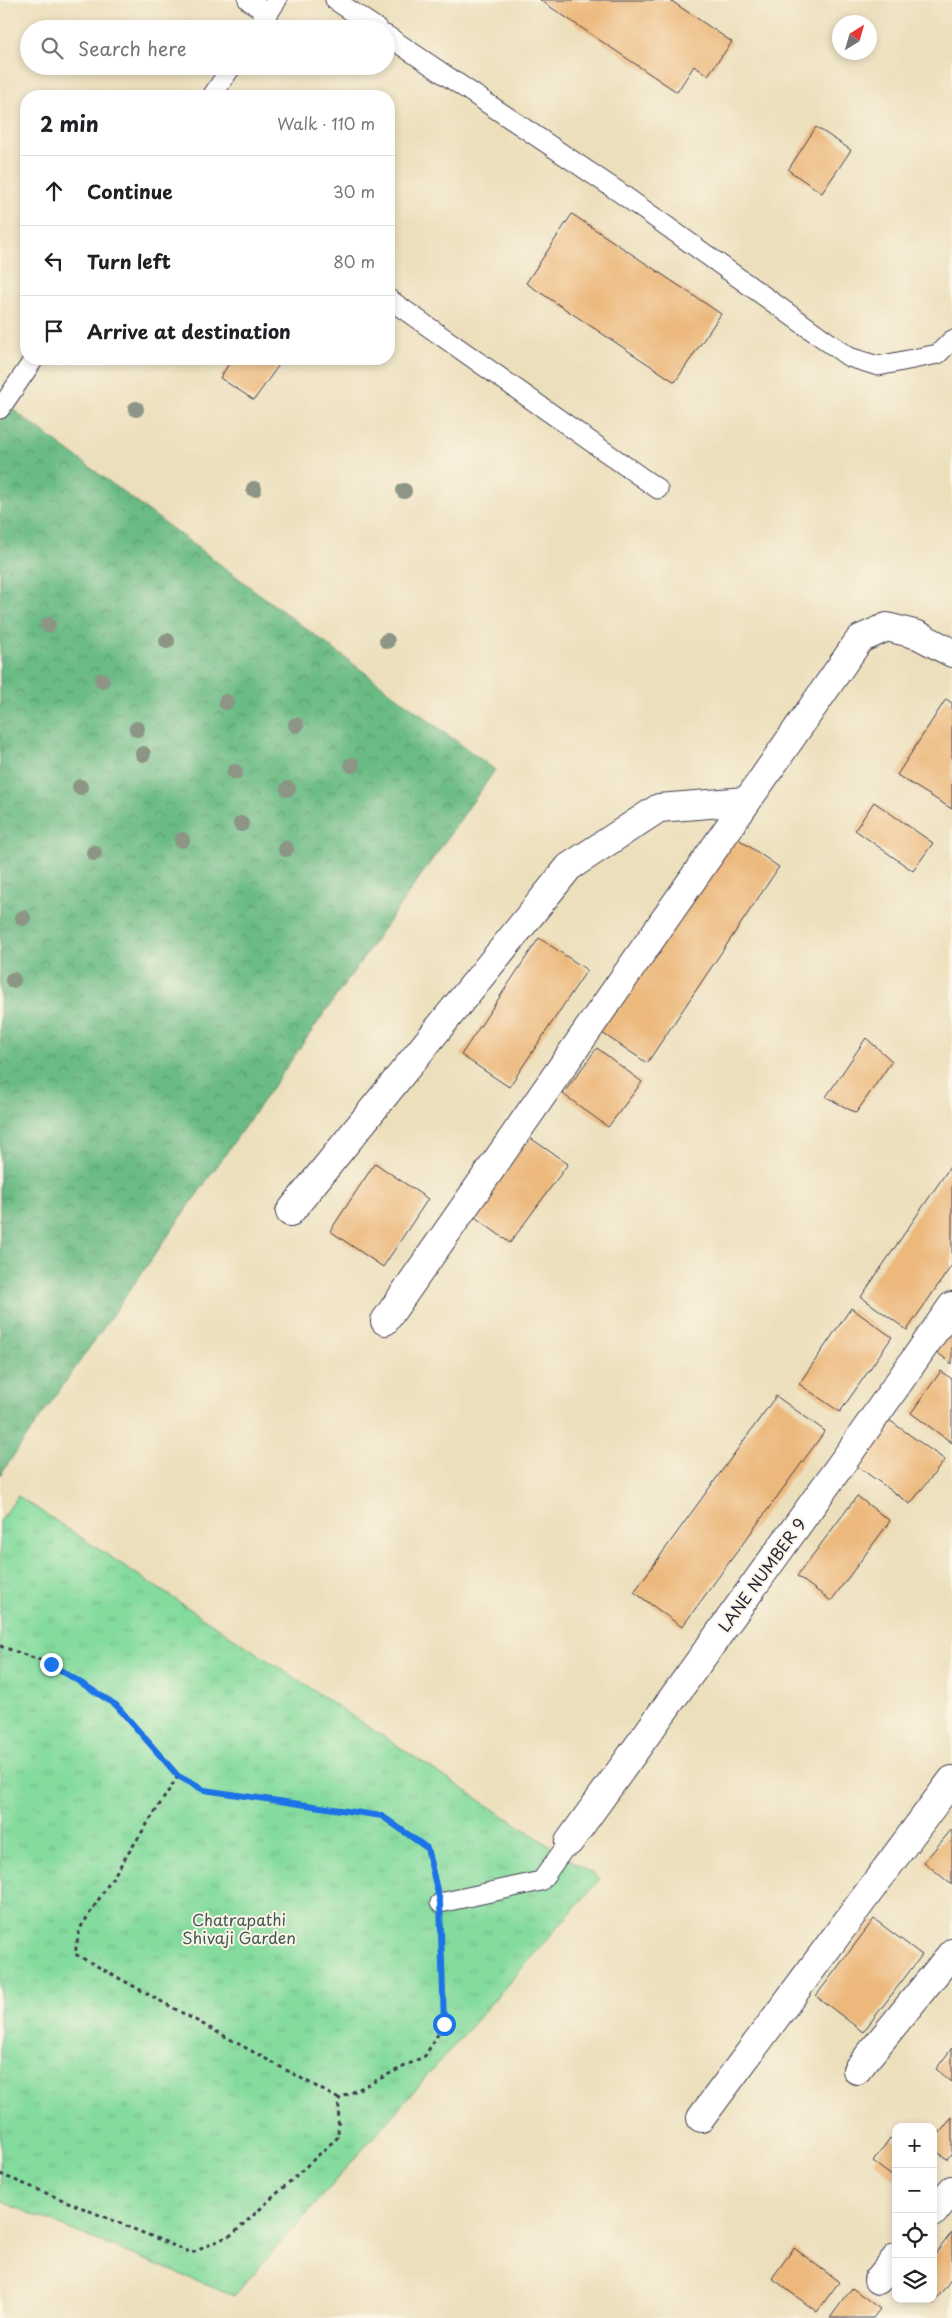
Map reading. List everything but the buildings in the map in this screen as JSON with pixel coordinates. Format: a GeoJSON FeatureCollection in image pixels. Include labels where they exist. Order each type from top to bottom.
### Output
{"type":"FeatureCollection","features":[{"type":"Feature","properties":{"kind":"street"},"geometry":{"type":"LineString","coordinates":[[384,1321],[860,639],[887,627],[918,635],[952,653]]}},
{"type":"Feature","properties":{"kind":"street"},"geometry":{"type":"LineString","coordinates":[[290,1212],[568,867],[659,808],[746,801]]}},
{"type":"Feature","properties":{"kind":"street","name":"LANE NUMBER 9"},"geometry":{"type":"LineString","coordinates":[[569,1842],[844,1460],[952,1306]]}},
{"type":"Feature","properties":{"kind":"street"},"geometry":{"type":"LineString","coordinates":[[701,2118],[952,1780]]}},
{"type":"Feature","properties":{"kind":"street"},"geometry":{"type":"LineString","coordinates":[[857,2070],[952,1953]]}},
{"type":"Feature","properties":{"kind":"street"},"geometry":{"type":"LineString","coordinates":[[937,2208],[952,2190]]}},
{"type":"Feature","properties":{"kind":"street"},"geometry":{"type":"LineString","coordinates":[[878,2280],[892,2263]]}},
{"type":"Feature","properties":{"kind":"lane"},"geometry":{"type":"LineString","coordinates":[[248,0],[268,14]]}},
{"type":"Feature","properties":{"kind":"lane"},"geometry":{"type":"LineString","coordinates":[[335,0],[365,20]]}},
{"type":"Feature","properties":{"kind":"lane"},"geometry":{"type":"LineString","coordinates":[[395,40],[619,192],[849,357],[878,366],[938,354],[952,340]]}},
{"type":"Feature","properties":{"kind":"lane"},"geometry":{"type":"LineString","coordinates":[[216,90],[226,75]]}},
{"type":"Feature","properties":{"kind":"lane"},"geometry":{"type":"LineString","coordinates":[[395,303],[658,489]]}},
{"type":"Feature","properties":{"kind":"lane"},"geometry":{"type":"LineString","coordinates":[[0,409],[30,365]]}},
{"type":"Feature","properties":{"kind":"lane"},"geometry":{"type":"LineString","coordinates":[[440,1902],[541,1881],[569,1842]]}},
{"type":"Feature","properties":{"kind":"path"},"geometry":{"type":"LineString","coordinates":[[0,1646],[51,1664],[116,1705],[178,1776],[204,1790],[382,1816],[427,1848],[440,1902],[444,2024],[425,2056],[339,2099]]}},
{"type":"Feature","properties":{"kind":"path"},"geometry":{"type":"LineString","coordinates":[[178,1776],[79,1930],[75,1954],[339,2099]]}},
{"type":"Feature","properties":{"kind":"path"},"geometry":{"type":"LineString","coordinates":[[0,2174],[192,2253],[233,2234],[338,2137],[339,2099]]}},
{"type":"Feature","properties":{"kind":"green space"},"geometry":{"type":"Polygon","coordinates":[[[0,400],[495,770],[0,1475],[0,400]]]}},
{"type":"Feature","properties":{"kind":"green space","name":"Chatrapathi Shivaji Garden"},"geometry":{"type":"Polygon","coordinates":[[[18,1496],[600,1879],[234,2296],[0,2201],[0,1521],[18,1496]]]}},
{"type":"Feature","properties":{"kind":"route"},"geometry":{"type":"LineString","coordinates":[[51,1664],[116,1705],[178,1776],[204,1790],[382,1816],[427,1848],[440,1902],[444,2024]]}}]}
